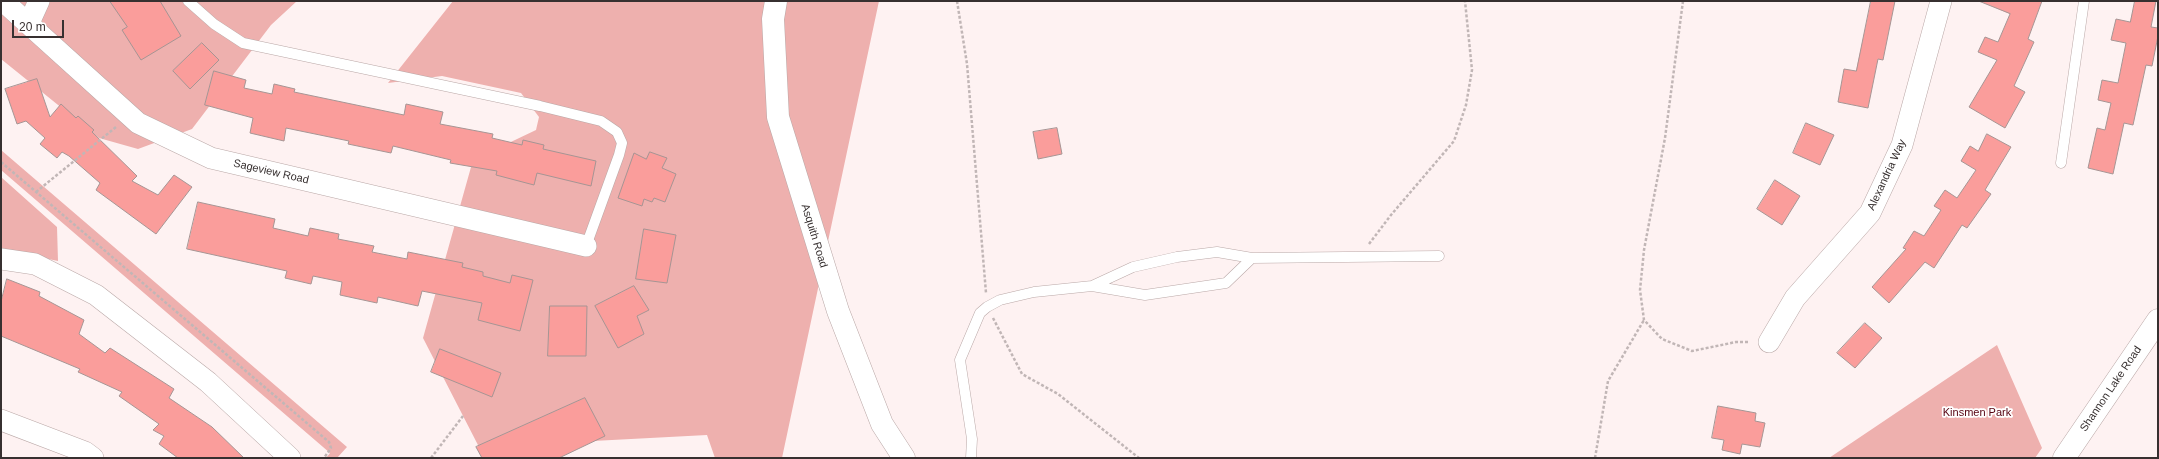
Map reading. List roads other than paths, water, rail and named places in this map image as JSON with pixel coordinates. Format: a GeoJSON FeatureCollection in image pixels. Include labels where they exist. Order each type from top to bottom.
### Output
{"type":"FeatureCollection","features":[{"type":"Feature","properties":{"kind":"street","name":"Sageview Road"},"geometry":{"type":"LineString","coordinates":[[3,1],[138,123],[211,158],[586,246]]}},
{"type":"Feature","properties":{"kind":"street"},"geometry":{"type":"LineString","coordinates":[[29,23],[39,1]]}},
{"type":"Feature","properties":{"kind":"street","name":"Asquith Road"},"geometry":{"type":"LineString","coordinates":[[776,1],[773,19],[778,117],[838,311],[882,424],[904,458]]}},
{"type":"Feature","properties":{"kind":"street","name":"Alexandria Way"},"geometry":{"type":"LineString","coordinates":[[1769,342],[1795,298],[1870,213],[1902,145],[1941,1]]}},
{"type":"Feature","properties":{"kind":"street"},"geometry":{"type":"LineString","coordinates":[[1,259],[35,264],[96,295],[208,382],[290,458]]}},
{"type":"Feature","properties":{"kind":"street","name":"Shannon Lake Road"},"geometry":{"type":"LineString","coordinates":[[2064,458],[2158,320]]}},
{"type":"Feature","properties":{"kind":"street"},"geometry":{"type":"LineString","coordinates":[[1,420],[86,452],[93,458]]}},
{"type":"Feature","properties":{"kind":"lane"},"geometry":{"type":"LineString","coordinates":[[188,1],[214,24],[243,43],[540,106],[601,121],[617,132],[622,142],[619,155],[586,246]]}},
{"type":"Feature","properties":{"kind":"lane"},"geometry":{"type":"LineString","coordinates":[[2061,163],[2084,1]]}},
{"type":"Feature","properties":{"kind":"lane"},"geometry":{"type":"LineString","coordinates":[[1092,286],[1133,267],[1176,257],[1217,252],[1252,258],[1439,256]]}},
{"type":"Feature","properties":{"kind":"lane"},"geometry":{"type":"LineString","coordinates":[[971,458],[972,439],[960,360],[980,313],[987,307],[1000,300],[1034,292],[1092,286],[1145,295],[1226,283],[1252,258]]}},
{"type":"Feature","properties":{"kind":"park label","name":"Kinsmen Park"},"geometry":{"type":"Point","coordinates":[1977,413]}}]}
